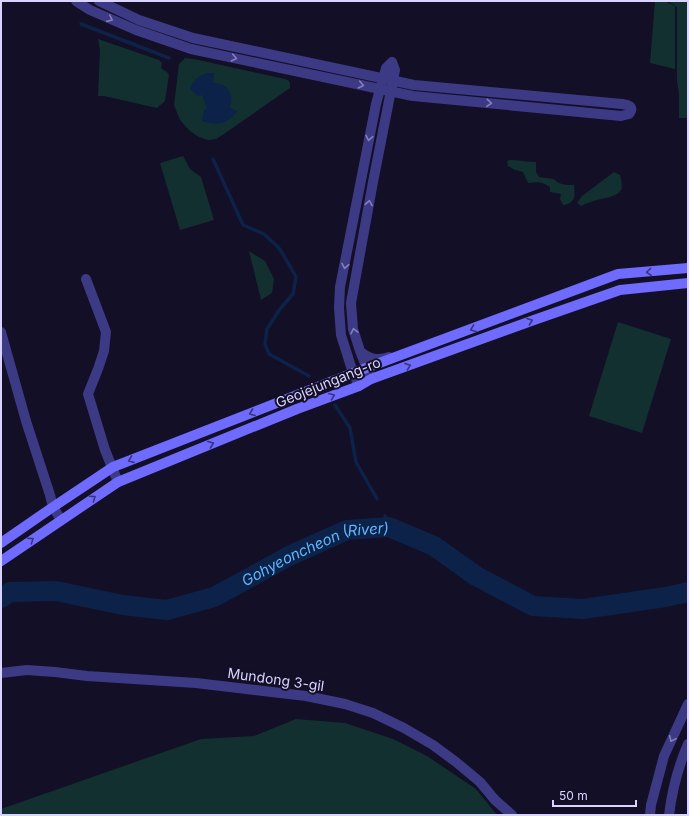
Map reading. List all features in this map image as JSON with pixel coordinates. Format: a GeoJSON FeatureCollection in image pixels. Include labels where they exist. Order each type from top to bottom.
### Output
{"type":"FeatureCollection","features":[{"type":"Feature","properties":{"kind":"main road","name":"Geojejungang-ro"},"geometry":{"type":"LineString","coordinates":[[1,543],[113,467],[366,368],[618,274],[688,268]]}},
{"type":"Feature","properties":{"kind":"main road","name":"Geojejungang-ro"},"geometry":{"type":"LineString","coordinates":[[1,560],[118,482],[371,380],[534,320],[620,290],[688,283]]}},
{"type":"Feature","properties":{"kind":"street"},"geometry":{"type":"LineString","coordinates":[[76,1],[90,10],[136,30],[191,49],[413,96],[621,116],[629,114],[631,110],[629,105],[622,104],[414,85],[393,81],[193,38],[139,20],[99,1]]}},
{"type":"Feature","properties":{"kind":"street"},"geometry":{"type":"LineString","coordinates":[[359,386],[353,373],[341,335],[339,308],[340,287],[376,104],[386,68],[392,62],[395,70],[373,182],[352,303],[353,329],[371,380]]}},
{"type":"Feature","properties":{"kind":"street"},"geometry":{"type":"LineString","coordinates":[[86,279],[106,332],[104,351],[88,394],[105,450],[118,482]]}},
{"type":"Feature","properties":{"kind":"street"},"geometry":{"type":"LineString","coordinates":[[1,332],[53,507],[61,520]]}},
{"type":"Feature","properties":{"kind":"street"},"geometry":{"type":"LineString","coordinates":[[360,351],[369,358],[379,360],[404,354]]}},
{"type":"Feature","properties":{"kind":"street"},"geometry":{"type":"LineString","coordinates":[[330,382],[343,372],[347,365],[347,353]]}},
{"type":"Feature","properties":{"kind":"street","name":"Mundong 3-gil"},"geometry":{"type":"LineString","coordinates":[[1,672],[27,670],[87,676],[196,683],[306,696],[345,704],[373,713],[404,728],[433,745],[480,782],[495,800],[512,815]]}},
{"type":"Feature","properties":{"kind":"street"},"geometry":{"type":"LineString","coordinates":[[650,815],[651,805],[664,756],[688,704]]}},
{"type":"Feature","properties":{"kind":"street"},"geometry":{"type":"LineString","coordinates":[[669,815],[681,760],[688,744]]}},
{"type":"Feature","properties":{"kind":"green space"},"geometry":{"type":"Polygon","coordinates":[[[655,1],[664,1],[675,6],[675,69],[650,63],[655,1]]]}},
{"type":"Feature","properties":{"kind":"green space"},"geometry":{"type":"Polygon","coordinates":[[[668,1],[688,1],[688,118],[679,118],[679,94],[677,81],[677,7],[668,1]]]}},
{"type":"Feature","properties":{"kind":"green space"},"geometry":{"type":"Polygon","coordinates":[[[98,39],[159,60],[162,63],[161,68],[169,75],[165,101],[157,108],[98,96],[100,49],[98,39]]]}},
{"type":"Feature","properties":{"kind":"green space"},"geometry":{"type":"Polygon","coordinates":[[[185,58],[285,79],[289,81],[290,88],[224,134],[216,139],[208,140],[199,137],[190,131],[180,120],[174,105],[179,64],[185,58]]]}},
{"type":"Feature","properties":{"kind":"green space"},"geometry":{"type":"Polygon","coordinates":[[[183,156],[190,169],[201,177],[214,220],[180,230],[160,163],[183,156]]]}},
{"type":"Feature","properties":{"kind":"green space"},"geometry":{"type":"Polygon","coordinates":[[[507,161],[536,162],[536,172],[539,177],[554,179],[563,184],[574,185],[574,198],[570,203],[563,205],[560,199],[561,194],[550,192],[550,187],[539,182],[528,183],[523,172],[508,166],[507,161]]]}},
{"type":"Feature","properties":{"kind":"green space"},"geometry":{"type":"Polygon","coordinates":[[[614,172],[620,175],[621,178],[622,188],[619,193],[581,206],[577,203],[582,196],[614,172]]]}},
{"type":"Feature","properties":{"kind":"green space"},"geometry":{"type":"Polygon","coordinates":[[[249,251],[265,261],[274,279],[272,293],[261,300],[249,251]]]}},
{"type":"Feature","properties":{"kind":"green space"},"geometry":{"type":"Polygon","coordinates":[[[618,322],[671,339],[642,433],[589,416],[618,322]]]}},
{"type":"Feature","properties":{"kind":"green space"},"geometry":{"type":"Polygon","coordinates":[[[296,719],[345,723],[393,739],[427,756],[476,789],[497,815],[1,815],[1,809],[201,739],[254,736],[296,719]]]}},
{"type":"Feature","properties":{"kind":"water"},"geometry":{"type":"Polygon","coordinates":[[[208,73],[214,73],[213,83],[223,85],[227,88],[231,98],[230,108],[237,111],[234,116],[226,122],[213,124],[202,121],[204,109],[207,109],[202,95],[198,96],[190,89],[197,78],[208,73]]]}},
{"type":"Feature","properties":{"kind":"waterway"},"geometry":{"type":"LineString","coordinates":[[81,24],[169,58]]}},
{"type":"Feature","properties":{"kind":"waterway"},"geometry":{"type":"LineString","coordinates":[[213,159],[243,225],[264,234],[279,248],[296,277],[293,294],[280,309],[267,329],[265,344],[269,354],[309,376]]}},
{"type":"Feature","properties":{"kind":"waterway"},"geometry":{"type":"LineString","coordinates":[[335,405],[350,428],[356,462],[377,499]]}},
{"type":"Feature","properties":{"kind":"waterway"},"geometry":{"type":"LineString","coordinates":[[385,516],[389,527]]}},
{"type":"Feature","properties":{"kind":"waterway","name":"Gohyeoncheon (River)"},"geometry":{"type":"LineString","coordinates":[[1,598],[10,592],[56,591],[123,605],[167,610],[214,597],[289,556],[347,530],[389,527],[434,546],[476,576],[533,606],[583,609],[666,597],[688,592]]}}]}
